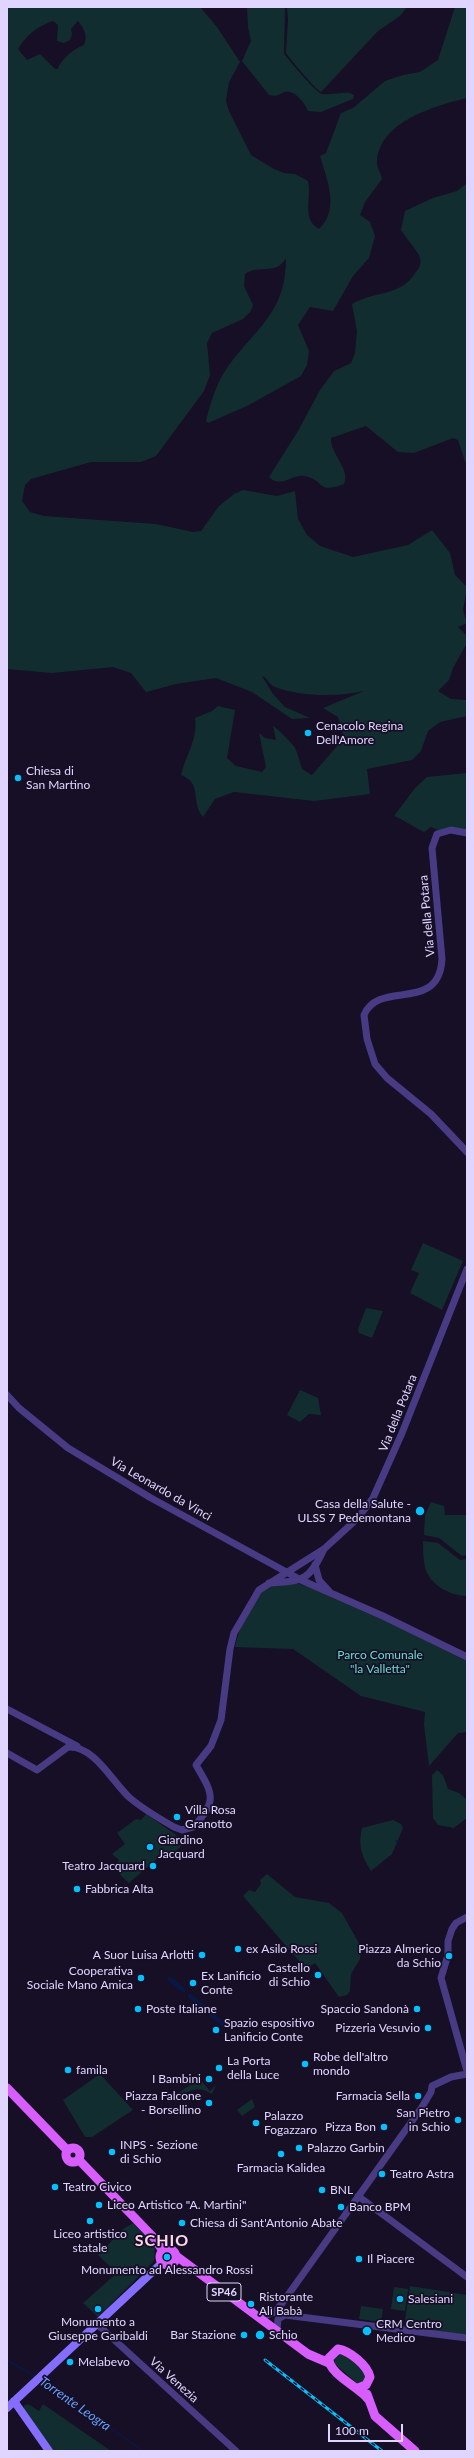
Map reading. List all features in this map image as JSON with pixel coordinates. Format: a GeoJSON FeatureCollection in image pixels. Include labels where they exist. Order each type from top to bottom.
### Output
{"type":"FeatureCollection","features":[{"type":"Feature","properties":{"kind":"main road"},"geometry":{"type":"LineString","coordinates":[[7,2088],[67,2150],[65,2156],[67,2160],[74,2162],[79,2160],[155,2239],[163,2250]]}},
{"type":"Feature","properties":{"kind":"main road"},"geometry":{"type":"LineString","coordinates":[[7,2408],[47,2370],[170,2260],[170,2249],[163,2250]]}},
{"type":"Feature","properties":{"kind":"main road"},"geometry":{"type":"LineString","coordinates":[[163,2250],[160,2256],[170,2260]]}},
{"type":"Feature","properties":{"kind":"main road","name":"SP46"},"geometry":{"type":"LineString","coordinates":[[170,2260],[187,2266],[314,2357],[330,2358],[334,2350],[342,2350],[364,2367],[370,2377],[359,2386],[368,2399],[375,2416],[415,2451]]}},
{"type":"Feature","properties":{"kind":"main road"},"geometry":{"type":"LineString","coordinates":[[330,2358],[359,2386]]}},
{"type":"Feature","properties":{"kind":"main road"},"geometry":{"type":"LineString","coordinates":[[14,2402],[49,2451]]}},
{"type":"Feature","properties":{"kind":"street","name":"Via della Potara"},"geometry":{"type":"LineString","coordinates":[[467,833],[451,830],[437,834],[432,848],[442,959],[439,976],[435,984],[422,992],[387,998],[371,1004],[364,1015],[367,1039],[375,1064],[388,1078],[431,1114],[467,1152]]}},
{"type":"Feature","properties":{"kind":"street","name":"Via della Potara"},"geometry":{"type":"LineString","coordinates":[[81,1749],[110,1773],[130,1798],[163,1821],[182,1830],[194,1827],[211,1804],[210,1789],[196,1765],[211,1746],[221,1720],[231,1639],[256,1595],[269,1583],[324,1549],[358,1518],[378,1490],[467,1269]]}},
{"type":"Feature","properties":{"kind":"street","name":"Via Leonardo da Vinci"},"geometry":{"type":"LineString","coordinates":[[7,1395],[54,1437],[84,1458],[298,1579],[383,1616],[467,1657]]}},
{"type":"Feature","properties":{"kind":"street","name":"Via della Potara"},"geometry":{"type":"LineString","coordinates":[[298,1579],[316,1567],[324,1549]]}},
{"type":"Feature","properties":{"kind":"street"},"geometry":{"type":"LineString","coordinates":[[269,1583],[298,1579],[296,1570],[302,1562],[314,1562],[316,1567]]}},
{"type":"Feature","properties":{"kind":"street","name":"Via Leonardo da Vinci"},"geometry":{"type":"LineString","coordinates":[[316,1567],[319,1580],[332,1594]]}},
{"type":"Feature","properties":{"kind":"street","name":"Via Leonardo da Vinci"},"geometry":{"type":"LineString","coordinates":[[284,1582],[314,1586]]}},
{"type":"Feature","properties":{"kind":"street"},"geometry":{"type":"LineString","coordinates":[[7,1709],[62,1737],[81,1749]]}},
{"type":"Feature","properties":{"kind":"street"},"geometry":{"type":"LineString","coordinates":[[62,1737],[65,1745],[63,1750]]}},
{"type":"Feature","properties":{"kind":"street"},"geometry":{"type":"LineString","coordinates":[[7,1753],[37,1770],[63,1750],[73,1747],[81,1749]]}},
{"type":"Feature","properties":{"kind":"street"},"geometry":{"type":"LineString","coordinates":[[261,2318],[275,2312],[283,2302],[422,2106],[431,2092],[432,2086],[450,2077],[467,2073],[441,1978],[448,1955],[448,1940],[452,1929],[456,1923],[466,1917]]}},
{"type":"Feature","properties":{"kind":"street"},"geometry":{"type":"LineString","coordinates":[[358,2196],[467,2277]]}},
{"type":"Feature","properties":{"kind":"street"},"geometry":{"type":"LineString","coordinates":[[283,2302],[285,2315]]}},
{"type":"Feature","properties":{"kind":"street"},"geometry":{"type":"LineString","coordinates":[[277,2330],[278,2319],[285,2315],[467,2338]]}},
{"type":"Feature","properties":{"kind":"street","name":"Via Venezia"},"geometry":{"type":"LineString","coordinates":[[98,2325],[236,2451]]}},
{"type":"Feature","properties":{"kind":"green space"},"geometry":{"type":"Polygon","coordinates":[[[7,7],[200,7],[217,27],[240,62],[229,82],[226,101],[229,111],[251,155],[274,169],[284,173],[295,174],[308,181],[308,207],[310,220],[319,229],[329,213],[330,203],[328,184],[320,156],[326,153],[341,113],[353,108],[385,81],[403,75],[420,72],[438,60],[455,7],[467,7],[467,98],[425,111],[411,118],[398,126],[388,135],[380,147],[377,163],[382,179],[365,202],[360,215],[370,222],[375,236],[369,258],[353,276],[333,311],[310,307],[298,325],[309,351],[307,365],[301,376],[247,406],[208,423],[206,421],[215,392],[225,371],[260,328],[276,305],[285,277],[286,258],[277,267],[250,271],[245,274],[244,286],[253,305],[251,311],[243,319],[212,333],[207,343],[210,375],[204,391],[156,456],[141,462],[91,462],[31,479],[25,485],[22,501],[30,512],[44,516],[156,524],[193,532],[201,531],[219,506],[234,494],[243,490],[277,496],[295,491],[298,519],[307,535],[320,546],[353,557],[408,545],[432,530],[450,553],[455,575],[467,587],[463,610],[467,623],[458,627],[467,636],[467,643],[453,668],[449,680],[438,691],[451,699],[467,700],[467,716],[440,722],[428,731],[421,751],[412,760],[367,769],[370,794],[314,801],[234,792],[215,799],[203,817],[197,805],[192,783],[188,778],[181,775],[195,733],[195,718],[212,711],[218,706],[235,710],[227,758],[236,766],[262,772],[266,767],[259,733],[265,738],[276,740],[273,726],[294,746],[302,769],[312,775],[344,738],[338,717],[323,708],[364,691],[331,695],[296,693],[271,685],[262,676],[273,694],[285,707],[310,718],[292,719],[252,692],[216,678],[176,684],[146,692],[131,673],[113,667],[52,673],[7,669],[7,7]],[[53,21],[48,23],[37,28],[25,39],[18,49],[27,60],[40,54],[55,69],[58,69],[68,55],[84,45],[86,38],[85,32],[78,21],[71,29],[72,34],[70,40],[64,43],[57,41],[58,25],[53,21]]]}},
{"type":"Feature","properties":{"kind":"green space"},"geometry":{"type":"Polygon","coordinates":[[[247,7],[285,7],[284,54],[309,83],[322,94],[350,93],[354,95],[353,99],[321,112],[308,111],[299,97],[292,93],[284,92],[276,96],[269,95],[242,61],[251,41],[248,27],[247,7]]]}},
{"type":"Feature","properties":{"kind":"green space"},"geometry":{"type":"Polygon","coordinates":[[[287,7],[407,7],[400,16],[378,31],[321,92],[309,81],[286,53],[288,20],[287,7]]]}},
{"type":"Feature","properties":{"kind":"green space"},"geometry":{"type":"Polygon","coordinates":[[[467,183],[467,467],[458,440],[453,438],[414,453],[398,452],[366,426],[331,438],[334,450],[345,473],[344,484],[329,488],[321,485],[311,478],[304,476],[278,482],[269,477],[298,431],[320,390],[334,371],[351,363],[355,353],[357,331],[352,304],[395,290],[409,280],[419,268],[420,257],[401,230],[405,211],[433,198],[457,191],[467,183]]]}},
{"type":"Feature","properties":{"kind":"green space"},"geometry":{"type":"Polygon","coordinates":[[[467,773],[467,830],[440,831],[431,827],[424,832],[394,816],[415,788],[427,777],[467,773]]]}},
{"type":"Feature","properties":{"kind":"green space"},"geometry":{"type":"Polygon","coordinates":[[[423,1243],[463,1261],[442,1310],[410,1293],[419,1273],[411,1270],[423,1243]]]}},
{"type":"Feature","properties":{"kind":"green space"},"geometry":{"type":"Polygon","coordinates":[[[366,1308],[383,1311],[372,1338],[359,1333],[358,1329],[366,1308]]]}},
{"type":"Feature","properties":{"kind":"green space"},"geometry":{"type":"Polygon","coordinates":[[[300,1390],[318,1398],[321,1415],[309,1414],[300,1422],[287,1415],[300,1390]]]}},
{"type":"Feature","properties":{"kind":"green space"},"geometry":{"type":"Polygon","coordinates":[[[431,1502],[444,1506],[445,1515],[467,1515],[467,1555],[462,1556],[439,1538],[424,1535],[425,1515],[431,1502]]]}},
{"type":"Feature","properties":{"kind":"green space"},"geometry":{"type":"Polygon","coordinates":[[[423,1541],[438,1543],[460,1560],[467,1559],[467,1596],[448,1592],[431,1579],[424,1564],[423,1541]]]}},
{"type":"Feature","properties":{"kind":"green space","name":"Parco Comunale \"la Valletta\""},"geometry":{"type":"Polygon","coordinates":[[[296,1583],[340,1598],[467,1661],[467,1732],[458,1733],[429,1766],[424,1725],[425,1712],[361,1696],[293,1649],[235,1647],[247,1612],[263,1589],[273,1584],[296,1583]]]}},
{"type":"Feature","properties":{"kind":"green space"},"geometry":{"type":"Polygon","coordinates":[[[437,1770],[443,1775],[448,1789],[459,1793],[467,1800],[467,1818],[454,1828],[438,1825],[433,1818],[432,1775],[437,1770]]]}},
{"type":"Feature","properties":{"kind":"green space","name":"Giardino Jacquard"},"geometry":{"type":"Polygon","coordinates":[[[146,1814],[179,1837],[178,1843],[181,1846],[170,1858],[164,1853],[129,1883],[113,1868],[119,1860],[112,1854],[125,1844],[117,1833],[136,1819],[141,1820],[146,1814]]]}},
{"type":"Feature","properties":{"kind":"green space"},"geometry":{"type":"Polygon","coordinates":[[[393,1820],[401,1824],[403,1828],[392,1854],[371,1871],[361,1850],[360,1840],[362,1828],[393,1820]]]}},
{"type":"Feature","properties":{"kind":"green space"},"geometry":{"type":"Polygon","coordinates":[[[267,1874],[295,1897],[329,1903],[342,1913],[361,1947],[360,1959],[351,1974],[350,1991],[347,1995],[339,1997],[315,1963],[306,1969],[243,1896],[249,1890],[255,1892],[261,1884],[260,1880],[267,1874]]]}},
{"type":"Feature","properties":{"kind":"green space"},"geometry":{"type":"Polygon","coordinates":[[[100,2074],[133,2110],[92,2137],[85,2137],[63,2100],[100,2074]]]}},
{"type":"Feature","properties":{"kind":"green space"},"geometry":{"type":"Polygon","coordinates":[[[200,2079],[210,2091],[216,2085],[212,2094],[205,2090],[198,2089],[167,2100],[200,2079]]]}},
{"type":"Feature","properties":{"kind":"green space"},"geometry":{"type":"Polygon","coordinates":[[[252,2099],[255,2107],[242,2116],[237,2110],[252,2099]]]}},
{"type":"Feature","properties":{"kind":"green space"},"geometry":{"type":"Polygon","coordinates":[[[133,2223],[155,2246],[154,2261],[98,2317],[83,2303],[117,2273],[98,2255],[123,2229],[133,2223]]]}},
{"type":"Feature","properties":{"kind":"green space"},"geometry":{"type":"Polygon","coordinates":[[[410,2286],[467,2295],[467,2335],[404,2327],[410,2286]]]}},
{"type":"Feature","properties":{"kind":"green space","name":"Salesiani"},"geometry":{"type":"Polygon","coordinates":[[[394,2287],[408,2289],[405,2311],[391,2309],[394,2287]]]}},
{"type":"Feature","properties":{"kind":"green space","name":"Salesiani"},"geometry":{"type":"Polygon","coordinates":[[[361,2306],[383,2309],[381,2322],[359,2319],[361,2306]]]}},
{"type":"Feature","properties":{"kind":"green space"},"geometry":{"type":"Polygon","coordinates":[[[339,2354],[348,2357],[356,2364],[363,2371],[367,2379],[360,2384],[357,2383],[335,2364],[334,2358],[339,2354]]]}},
{"type":"Feature","properties":{"kind":"green space"},"geometry":{"type":"Polygon","coordinates":[[[28,2404],[39,2411],[43,2404],[111,2451],[52,2451],[24,2412],[24,2406],[28,2404]]]}},
{"type":"Feature","properties":{"kind":"waterway"},"geometry":{"type":"LineString","coordinates":[[170,1979],[183,1990]]}},
{"type":"Feature","properties":{"kind":"waterway"},"geometry":{"type":"LineString","coordinates":[[190,1996],[224,2025]]}},
{"type":"Feature","properties":{"kind":"waterway","name":"Torrente Leogra"},"geometry":{"type":"LineString","coordinates":[[7,2360],[36,2377]]}},
{"type":"Feature","properties":{"kind":"waterway","name":"Torrente Leogra"},"geometry":{"type":"LineString","coordinates":[[41,2380],[143,2451]]}},
{"type":"Feature","properties":{"kind":"railway"},"geometry":{"type":"LineString","coordinates":[[265,2360],[382,2451]]}},
{"type":"Feature","properties":{"kind":"place","name":"Cenacolo Regina Dell'Amore"},"geometry":{"type":"Point","coordinates":[308,733]}},
{"type":"Feature","properties":{"kind":"place","name":"Chiesa di San Martino"},"geometry":{"type":"Point","coordinates":[18,778]}},
{"type":"Feature","properties":{"kind":"place","name":"Casa della Salute - ULSS 7 Pedemontana"},"geometry":{"type":"Point","coordinates":[420,1511]}},
{"type":"Feature","properties":{"kind":"place","name":"Villa Rosa Granotto"},"geometry":{"type":"Point","coordinates":[177,1817]}},
{"type":"Feature","properties":{"kind":"place","name":"Giardino Jacquard"},"geometry":{"type":"Point","coordinates":[150,1847]}},
{"type":"Feature","properties":{"kind":"place","name":"Teatro Jacquard"},"geometry":{"type":"Point","coordinates":[153,1866]}},
{"type":"Feature","properties":{"kind":"place","name":"Fabbrica Alta"},"geometry":{"type":"Point","coordinates":[77,1889]}},
{"type":"Feature","properties":{"kind":"place","name":"ex Asilo Rossi"},"geometry":{"type":"Point","coordinates":[238,1949]}},
{"type":"Feature","properties":{"kind":"place","name":"A Suor Luisa Arlotti"},"geometry":{"type":"Point","coordinates":[202,1955]}},
{"type":"Feature","properties":{"kind":"place","name":"Piazza Almerico da Schio"},"geometry":{"type":"Point","coordinates":[449,1956]}},
{"type":"Feature","properties":{"kind":"place","name":"Castello di Schio"},"geometry":{"type":"Point","coordinates":[318,1975]}},
{"type":"Feature","properties":{"kind":"place","name":"Cooperativa Sociale Mano Amica"},"geometry":{"type":"Point","coordinates":[141,1978]}},
{"type":"Feature","properties":{"kind":"place","name":"Ex Lanificio Conte"},"geometry":{"type":"Point","coordinates":[193,1983]}},
{"type":"Feature","properties":{"kind":"place","name":"Poste Italiane"},"geometry":{"type":"Point","coordinates":[138,2009]}},
{"type":"Feature","properties":{"kind":"place","name":"Spaccio Sandonà"},"geometry":{"type":"Point","coordinates":[417,2009]}},
{"type":"Feature","properties":{"kind":"place","name":"Pizzeria Vesuvio"},"geometry":{"type":"Point","coordinates":[428,2028]}},
{"type":"Feature","properties":{"kind":"place","name":"Spazio espositivo Lanificio Conte"},"geometry":{"type":"Point","coordinates":[216,2030]}},
{"type":"Feature","properties":{"kind":"place","name":"Robe dell'altro mondo"},"geometry":{"type":"Point","coordinates":[305,2064]}},
{"type":"Feature","properties":{"kind":"place","name":"La Porta della Luce"},"geometry":{"type":"Point","coordinates":[219,2068]}},
{"type":"Feature","properties":{"kind":"place","name":"famila"},"geometry":{"type":"Point","coordinates":[68,2070]}},
{"type":"Feature","properties":{"kind":"place","name":"I Bambini"},"geometry":{"type":"Point","coordinates":[209,2079]}},
{"type":"Feature","properties":{"kind":"place","name":"Farmacia Sella"},"geometry":{"type":"Point","coordinates":[418,2096]}},
{"type":"Feature","properties":{"kind":"place","name":"Piazza Falcone - Borsellino"},"geometry":{"type":"Point","coordinates":[209,2103]}},
{"type":"Feature","properties":{"kind":"place","name":"San Pietro in Schio"},"geometry":{"type":"Point","coordinates":[458,2120]}},
{"type":"Feature","properties":{"kind":"place","name":"Palazzo Fogazzaro"},"geometry":{"type":"Point","coordinates":[256,2123]}},
{"type":"Feature","properties":{"kind":"place","name":"Pizza Bon"},"geometry":{"type":"Point","coordinates":[384,2127]}},
{"type":"Feature","properties":{"kind":"place","name":"Palazzo Garbin"},"geometry":{"type":"Point","coordinates":[299,2148]}},
{"type":"Feature","properties":{"kind":"place","name":"INPS - Sezione di Schio"},"geometry":{"type":"Point","coordinates":[112,2152]}},
{"type":"Feature","properties":{"kind":"place","name":"Farmacia Kalidea"},"geometry":{"type":"Point","coordinates":[281,2154]}},
{"type":"Feature","properties":{"kind":"place","name":"Teatro Astra"},"geometry":{"type":"Point","coordinates":[382,2174]}},
{"type":"Feature","properties":{"kind":"place","name":"Teatro Civico"},"geometry":{"type":"Point","coordinates":[55,2187]}},
{"type":"Feature","properties":{"kind":"place","name":"BNL"},"geometry":{"type":"Point","coordinates":[322,2190]}},
{"type":"Feature","properties":{"kind":"place","name":"Liceo Artistico \"A. Martini\""},"geometry":{"type":"Point","coordinates":[99,2205]}},
{"type":"Feature","properties":{"kind":"place","name":"Banco BPM"},"geometry":{"type":"Point","coordinates":[341,2207]}},
{"type":"Feature","properties":{"kind":"place","name":"Liceo artistico statale"},"geometry":{"type":"Point","coordinates":[90,2221]}},
{"type":"Feature","properties":{"kind":"place","name":"Chiesa di Sant'Antonio Abate"},"geometry":{"type":"Point","coordinates":[182,2223]}},
{"type":"Feature","properties":{"kind":"place","name":"Monumento ad Alessandro Rossi"},"geometry":{"type":"Point","coordinates":[167,2257]}},
{"type":"Feature","properties":{"kind":"place","name":"Il Piacere"},"geometry":{"type":"Point","coordinates":[359,2259]}},
{"type":"Feature","properties":{"kind":"place","name":"Salesiani"},"geometry":{"type":"Point","coordinates":[400,2299]}},
{"type":"Feature","properties":{"kind":"place","name":"Ristorante Alì Babà"},"geometry":{"type":"Point","coordinates":[251,2304]}},
{"type":"Feature","properties":{"kind":"place","name":"Monumento a Giuseppe Garibaldi"},"geometry":{"type":"Point","coordinates":[98,2309]}},
{"type":"Feature","properties":{"kind":"place","name":"CRM Centro Medico"},"geometry":{"type":"Point","coordinates":[367,2331]}},
{"type":"Feature","properties":{"kind":"place","name":"Bar Stazione"},"geometry":{"type":"Point","coordinates":[244,2335]}},
{"type":"Feature","properties":{"kind":"place","name":"Schio"},"geometry":{"type":"Point","coordinates":[260,2335]}},
{"type":"Feature","properties":{"kind":"place","name":"Melabevo"},"geometry":{"type":"Point","coordinates":[70,2362]}},
{"type":"Feature","properties":{"kind":"district","name":"SCHIO"},"geometry":{"type":"Point","coordinates":[162,2241]}}]}
